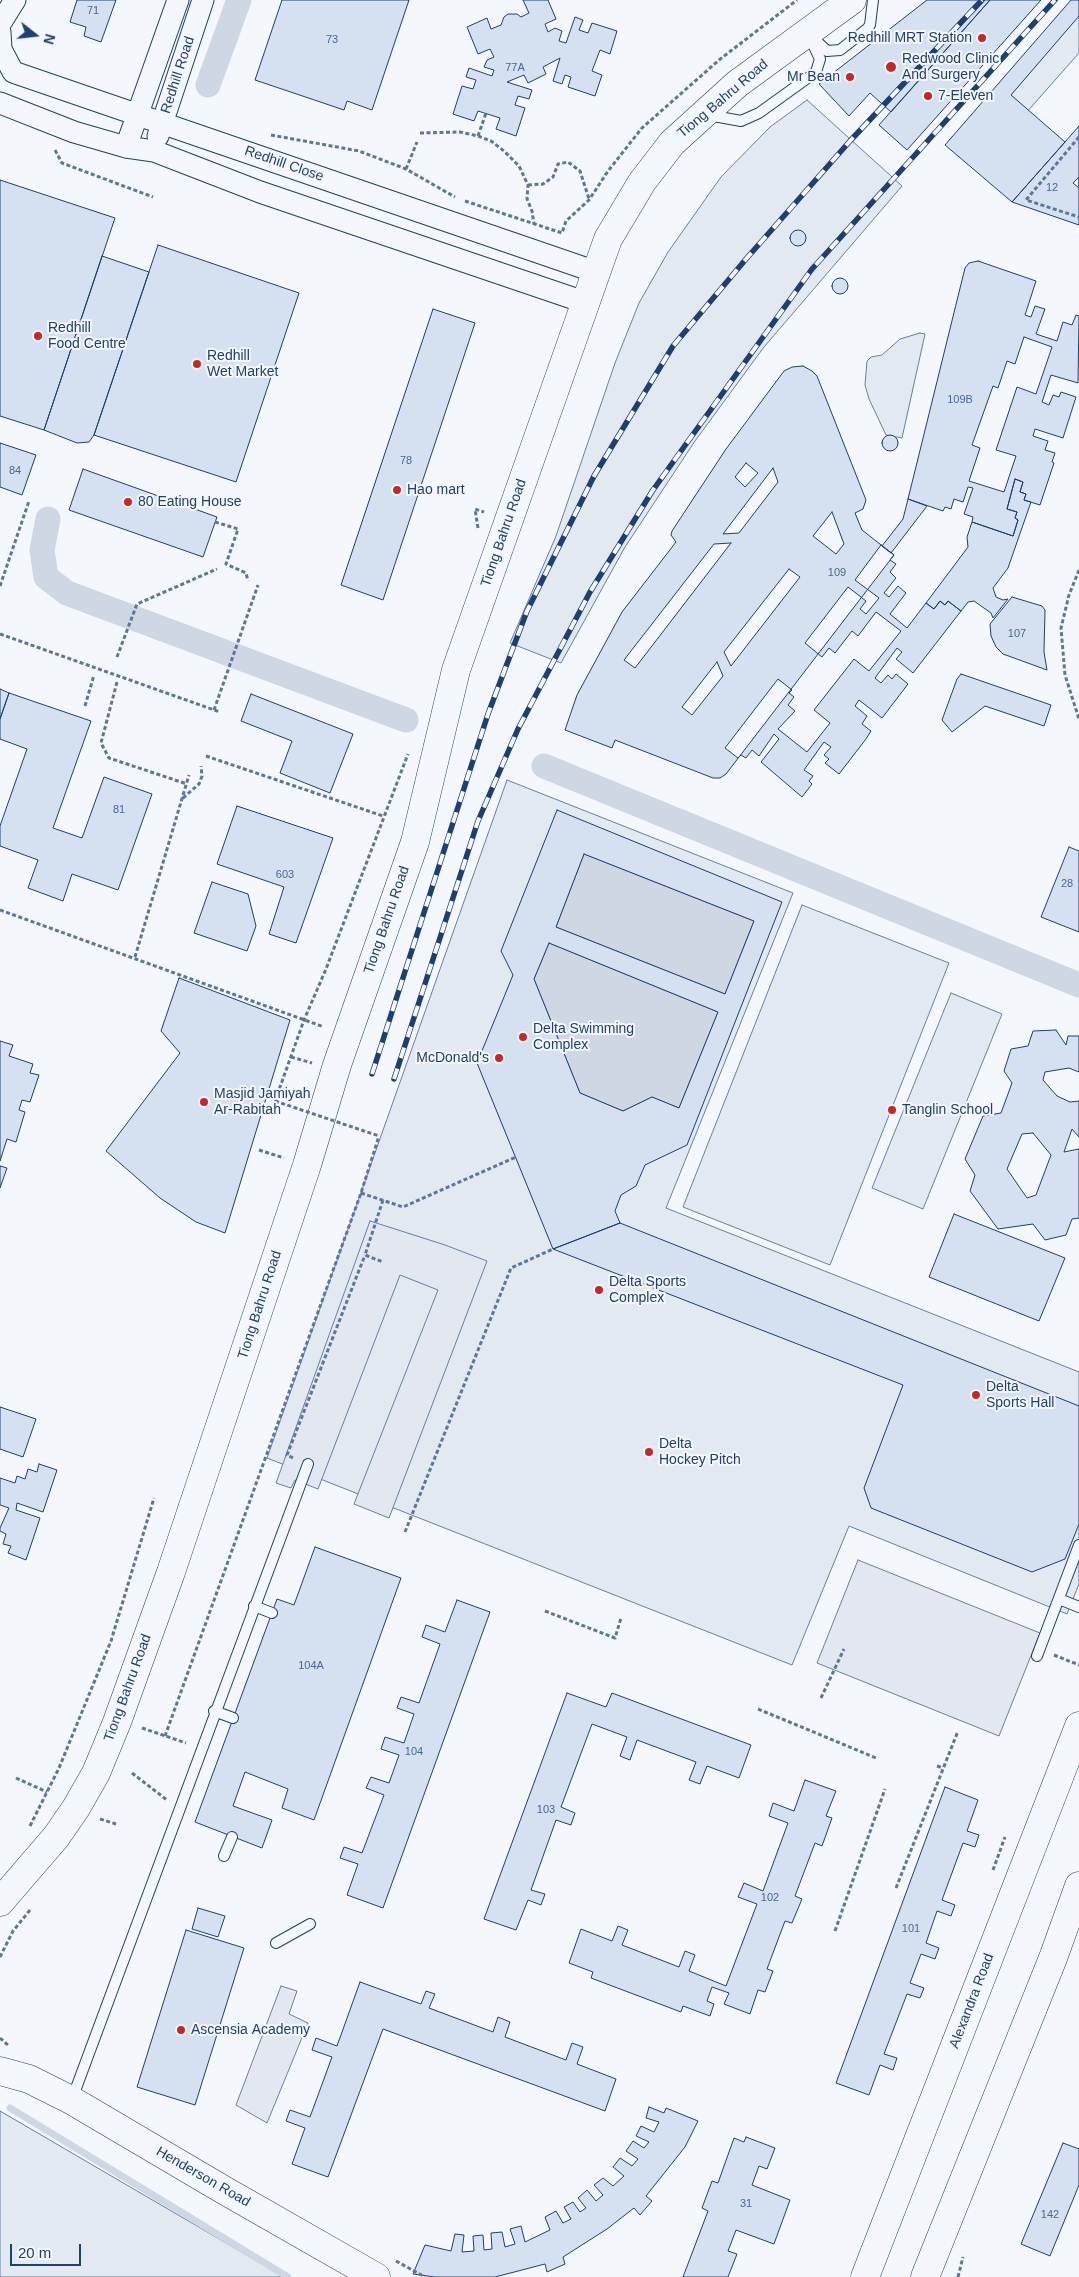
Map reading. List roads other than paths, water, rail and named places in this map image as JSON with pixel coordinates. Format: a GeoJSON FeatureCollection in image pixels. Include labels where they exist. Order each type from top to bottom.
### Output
{"type":"FeatureCollection","features":[{"type":"Feature","properties":{"kind":"main road","name":"Tiong Bahru Road"},"geometry":{"type":"LineString","coordinates":[[1,1903],[56,1837],[76,1808],[96,1772],[117,1722],[214,1442],[347,1035],[415,842],[456,670],[584,302],[619,217],[642,182],[672,143],[701,114],[737,84],[852,0]]}},
{"type":"Feature","properties":{"kind":"main road","name":"Alexandra Road"},"geometry":{"type":"LineString","coordinates":[[865,2277],[1079,1726]]}},
{"type":"Feature","properties":{"kind":"main road"},"geometry":{"type":"LineString","coordinates":[[925,2277],[1053,1958],[1079,1886]]}},
{"type":"Feature","properties":{"kind":"main road","name":"Henderson Road"},"geometry":{"type":"LineString","coordinates":[[0,2056],[29,2079]]}},
{"type":"Feature","properties":{"kind":"main road","name":"Henderson Road"},"geometry":{"type":"LineString","coordinates":[[0,2071],[29,2079],[71,2100],[376,2277]]}},
{"type":"Feature","properties":{"kind":"street"},"geometry":{"type":"LineString","coordinates":[[0,24],[15,0]]}},
{"type":"Feature","properties":{"kind":"street","name":"Redhill Road"},"geometry":{"type":"LineString","coordinates":[[126,147],[178,0]]}},
{"type":"Feature","properties":{"kind":"street","name":"Redhill Road"},"geometry":{"type":"LineString","coordinates":[[154,151],[203,0]]}},
{"type":"Feature","properties":{"kind":"street","name":"Redhill Close"},"geometry":{"type":"LineString","coordinates":[[0,32],[1,49],[13,72],[596,272]]}},
{"type":"Feature","properties":{"kind":"street"},"geometry":{"type":"LineString","coordinates":[[0,103],[74,132],[126,147],[154,151],[260,192],[584,302]]}},
{"type":"Feature","properties":{"kind":"lane"},"geometry":{"type":"LineString","coordinates":[[807,33],[827,51],[840,50],[870,24],[874,0]]}},
{"type":"Feature","properties":{"kind":"lane"},"geometry":{"type":"LineString","coordinates":[[701,114],[740,120],[759,113],[816,72],[820,59],[807,33]]}},
{"type":"Feature","properties":{"kind":"lane"},"geometry":{"type":"LineString","coordinates":[[71,2100],[214,1711],[308,1464]]}},
{"type":"Feature","properties":{"kind":"lane"},"geometry":{"type":"LineString","coordinates":[[1041,1654],[1079,1545]]}},
{"type":"Feature","properties":{"kind":"lane"},"geometry":{"type":"LineString","coordinates":[[1059,1599],[1079,1607]]}},
{"type":"Feature","properties":{"kind":"lane"},"geometry":{"type":"LineString","coordinates":[[254,1606],[272,1613]]}},
{"type":"Feature","properties":{"kind":"lane"},"geometry":{"type":"LineString","coordinates":[[214,1711],[233,1718]]}},
{"type":"Feature","properties":{"kind":"lane"},"geometry":{"type":"LineString","coordinates":[[224,1856],[232,1836]]}},
{"type":"Feature","properties":{"kind":"lane"},"geometry":{"type":"LineString","coordinates":[[276,1943],[310,1924]]}},
{"type":"Feature","properties":{"kind":"waterway"},"geometry":{"type":"LineString","coordinates":[[208,85],[239,0]]}},
{"type":"Feature","properties":{"kind":"waterway"},"geometry":{"type":"LineString","coordinates":[[48,519],[42,550],[46,577],[67,593],[406,720]]}},
{"type":"Feature","properties":{"kind":"waterway"},"geometry":{"type":"LineString","coordinates":[[544,766],[1079,985]]}},
{"type":"Feature","properties":{"kind":"waterway"},"geometry":{"type":"LineString","coordinates":[[10,2108],[288,2277]]}},
{"type":"Feature","properties":{"kind":"railway"},"geometry":{"type":"LineString","coordinates":[[372,1074],[488,714],[527,611],[594,476],[673,346],[746,259],[850,141],[982,0]]}},
{"type":"Feature","properties":{"kind":"railway"},"geometry":{"type":"LineString","coordinates":[[394,1079],[478,821],[518,729],[590,592],[653,490],[812,269],[1055,0]]}},
{"type":"Feature","properties":{"kind":"place","name":"Redhill MRT Station"},"geometry":{"type":"Point","coordinates":[982,38]}},
{"type":"Feature","properties":{"kind":"place","name":"Redwood Clinic And Surgery"},"geometry":{"type":"Point","coordinates":[891,67]}},
{"type":"Feature","properties":{"kind":"place","name":"Mr Bean"},"geometry":{"type":"Point","coordinates":[850,77]}},
{"type":"Feature","properties":{"kind":"place","name":"7-Eleven"},"geometry":{"type":"Point","coordinates":[928,96]}},
{"type":"Feature","properties":{"kind":"place","name":"Redhill Food Centre"},"geometry":{"type":"Point","coordinates":[38,336]}},
{"type":"Feature","properties":{"kind":"place","name":"Redhill Wet Market"},"geometry":{"type":"Point","coordinates":[197,364]}},
{"type":"Feature","properties":{"kind":"place","name":"Hao mart"},"geometry":{"type":"Point","coordinates":[397,490]}},
{"type":"Feature","properties":{"kind":"place","name":"80 Eating House"},"geometry":{"type":"Point","coordinates":[128,502]}},
{"type":"Feature","properties":{"kind":"place","name":"Delta Swimming Complex"},"geometry":{"type":"Point","coordinates":[523,1037]}},
{"type":"Feature","properties":{"kind":"place","name":"McDonald's"},"geometry":{"type":"Point","coordinates":[499,1058]}},
{"type":"Feature","properties":{"kind":"place","name":"Masjid Jamiyah Ar-Rabitah"},"geometry":{"type":"Point","coordinates":[204,1102]}},
{"type":"Feature","properties":{"kind":"place","name":"Tanglin School"},"geometry":{"type":"Point","coordinates":[892,1110]}},
{"type":"Feature","properties":{"kind":"place","name":"Delta Sports Complex"},"geometry":{"type":"Point","coordinates":[599,1290]}},
{"type":"Feature","properties":{"kind":"place","name":"Delta Sports Hall"},"geometry":{"type":"Point","coordinates":[976,1395]}},
{"type":"Feature","properties":{"kind":"place","name":"Delta Hockey Pitch"},"geometry":{"type":"Point","coordinates":[649,1452]}},
{"type":"Feature","properties":{"kind":"place","name":"Ascensia Academy"},"geometry":{"type":"Point","coordinates":[181,2030]}}]}
